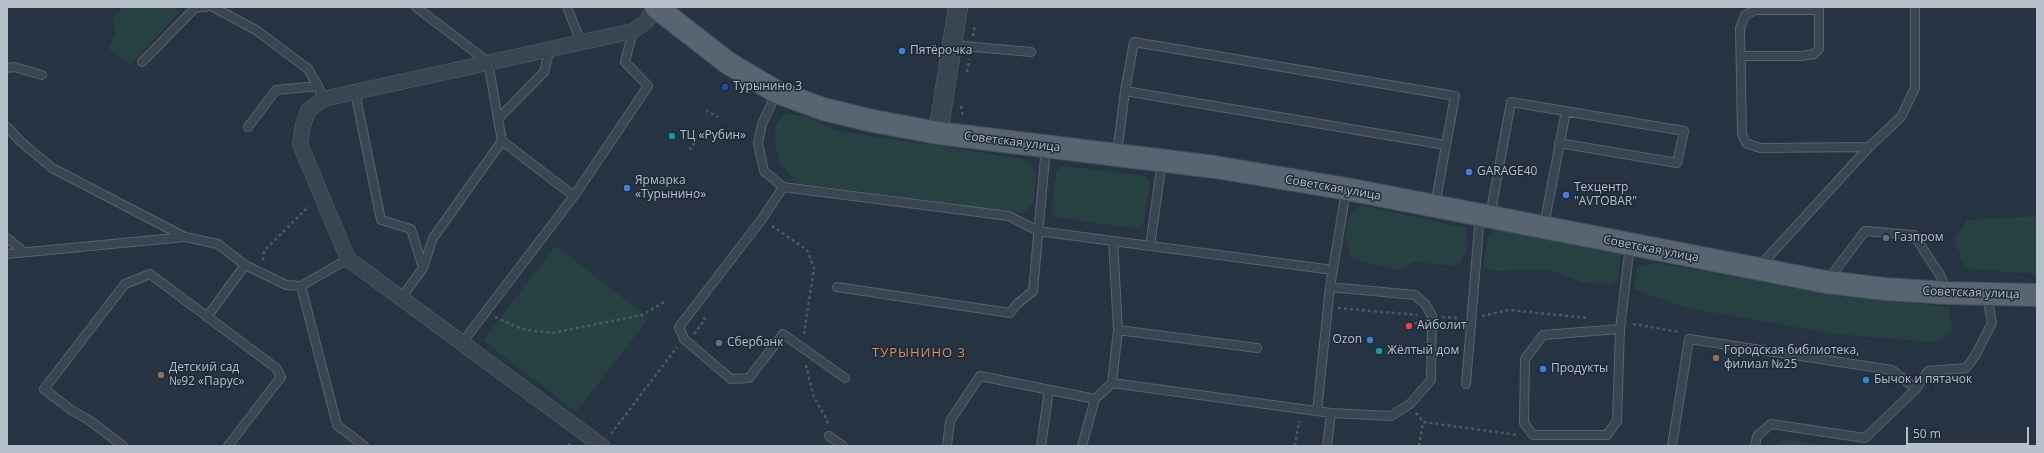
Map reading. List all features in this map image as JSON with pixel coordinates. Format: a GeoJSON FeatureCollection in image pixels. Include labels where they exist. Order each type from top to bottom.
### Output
{"type":"FeatureCollection","features":[{"type":"Feature","properties":{"kind":"main road","name":"Советская улица"},"geometry":{"type":"LineString","coordinates":[[655,7],[728,63],[777,92],[823,109],[938,133],[1215,167],[1347,189],[1826,282],[1885,289],[1948,293],[2037,294]]}},
{"type":"Feature","properties":{"kind":"street"},"geometry":{"type":"LineString","coordinates":[[602,446],[348,259],[300,144],[303,125],[308,112],[320,93],[355,92],[633,31],[646,22],[655,7]]}},
{"type":"Feature","properties":{"kind":"street"},"geometry":{"type":"LineString","coordinates":[[938,133],[958,7]]}},
{"type":"Feature","properties":{"kind":"lane"},"geometry":{"type":"LineString","coordinates":[[142,62],[195,8],[206,7]]}},
{"type":"Feature","properties":{"kind":"lane"},"geometry":{"type":"LineString","coordinates":[[213,7],[256,30],[308,69],[320,93]]}},
{"type":"Feature","properties":{"kind":"lane"},"geometry":{"type":"LineString","coordinates":[[416,7],[488,62],[502,141],[574,196]]}},
{"type":"Feature","properties":{"kind":"lane"},"geometry":{"type":"LineString","coordinates":[[567,7],[581,42]]}},
{"type":"Feature","properties":{"kind":"lane"},"geometry":{"type":"LineString","coordinates":[[1758,269],[1869,147],[1901,118],[1915,88],[1915,7]]}},
{"type":"Feature","properties":{"kind":"lane"},"geometry":{"type":"LineString","coordinates":[[1741,56],[1801,56],[1814,54],[1819,49],[1819,9],[1756,10],[1745,15],[1740,28],[1742,134],[1746,143],[1760,148],[1869,147]]}},
{"type":"Feature","properties":{"kind":"lane"},"geometry":{"type":"LineString","coordinates":[[462,343],[484,312],[574,196],[648,86],[625,62],[633,31]]}},
{"type":"Feature","properties":{"kind":"lane"},"geometry":{"type":"LineString","coordinates":[[1117,155],[1125,91],[1134,42],[1149,44],[1455,96],[1435,207]]}},
{"type":"Feature","properties":{"kind":"lane"},"geometry":{"type":"LineString","coordinates":[[952,45],[1031,52]]}},
{"type":"Feature","properties":{"kind":"lane"},"geometry":{"type":"LineString","coordinates":[[498,119],[544,72],[550,48]]}},
{"type":"Feature","properties":{"kind":"lane"},"geometry":{"type":"LineString","coordinates":[[7,68],[14,67],[42,75]]}},
{"type":"Feature","properties":{"kind":"lane"},"geometry":{"type":"LineString","coordinates":[[248,127],[276,90],[320,93]]}},
{"type":"Feature","properties":{"kind":"lane"},"geometry":{"type":"LineString","coordinates":[[1125,91],[1446,145]]}},
{"type":"Feature","properties":{"kind":"lane"},"geometry":{"type":"LineString","coordinates":[[355,92],[381,220],[411,229],[423,268]]}},
{"type":"Feature","properties":{"kind":"lane"},"geometry":{"type":"LineString","coordinates":[[777,92],[762,124],[758,143],[764,171],[783,187],[1009,216],[1038,231],[1333,270]]}},
{"type":"Feature","properties":{"kind":"lane"},"geometry":{"type":"LineString","coordinates":[[1466,384],[1485,216],[1511,102],[1684,131],[1677,163],[1559,143]]}},
{"type":"Feature","properties":{"kind":"lane"},"geometry":{"type":"LineString","coordinates":[[1544,228],[1566,111]]}},
{"type":"Feature","properties":{"kind":"lane"},"geometry":{"type":"LineString","coordinates":[[7,127],[20,141],[52,168],[185,236],[218,244],[245,265],[286,285],[301,286],[348,259]]}},
{"type":"Feature","properties":{"kind":"lane"},"geometry":{"type":"LineString","coordinates":[[401,298],[423,268],[433,238],[502,141]]}},
{"type":"Feature","properties":{"kind":"lane"},"geometry":{"type":"LineString","coordinates":[[837,287],[1010,313],[1017,304],[1033,291],[1047,146]]}},
{"type":"Feature","properties":{"kind":"lane"},"geometry":{"type":"LineString","coordinates":[[1150,246],[1162,161]]}},
{"type":"Feature","properties":{"kind":"lane"},"geometry":{"type":"LineString","coordinates":[[783,187],[762,219],[679,327],[684,339],[731,379],[749,378],[784,334],[845,378]]}},
{"type":"Feature","properties":{"kind":"lane"},"geometry":{"type":"LineString","coordinates":[[1317,411],[1330,287],[1347,189]]}},
{"type":"Feature","properties":{"kind":"lane"},"geometry":{"type":"LineString","coordinates":[[1826,282],[1865,231],[1879,232],[1914,236],[1940,275],[1948,293]]}},
{"type":"Feature","properties":{"kind":"lane"},"geometry":{"type":"LineString","coordinates":[[7,254],[185,236]]}},
{"type":"Feature","properties":{"kind":"lane"},"geometry":{"type":"LineString","coordinates":[[7,238],[24,252]]}},
{"type":"Feature","properties":{"kind":"lane"},"geometry":{"type":"LineString","coordinates":[[1082,446],[1095,399],[1112,383],[1118,330],[1113,241]]}},
{"type":"Feature","properties":{"kind":"lane"},"geometry":{"type":"LineString","coordinates":[[1620,325],[1542,335],[1525,359],[1524,423],[1534,434],[1607,435],[1617,421],[1620,325],[1630,245]]}},
{"type":"Feature","properties":{"kind":"lane"},"geometry":{"type":"LineString","coordinates":[[207,317],[245,265]]}},
{"type":"Feature","properties":{"kind":"lane"},"geometry":{"type":"LineString","coordinates":[[123,446],[89,420],[71,410],[44,389],[125,284],[150,274],[276,368],[281,377],[228,446]]}},
{"type":"Feature","properties":{"kind":"lane"},"geometry":{"type":"LineString","coordinates":[[301,286],[337,425],[364,446]]}},
{"type":"Feature","properties":{"kind":"lane"},"geometry":{"type":"LineString","coordinates":[[1112,383],[1331,413],[1391,416],[1410,404],[1431,380],[1432,316],[1425,304],[1415,295],[1330,287]]}},
{"type":"Feature","properties":{"kind":"lane"},"geometry":{"type":"LineString","coordinates":[[1755,446],[1757,436],[1771,424],[1865,438],[1916,389],[1928,371],[1966,368],[1975,356],[1992,323],[1986,294]]}},
{"type":"Feature","properties":{"kind":"lane"},"geometry":{"type":"LineString","coordinates":[[1118,330],[1257,348]]}},
{"type":"Feature","properties":{"kind":"lane"},"geometry":{"type":"LineString","coordinates":[[1672,446],[1690,339],[1892,370],[1916,389]]}},
{"type":"Feature","properties":{"kind":"lane"},"geometry":{"type":"LineString","coordinates":[[947,446],[950,421],[980,376],[1095,399]]}},
{"type":"Feature","properties":{"kind":"lane"},"geometry":{"type":"LineString","coordinates":[[1041,446],[1049,390]]}},
{"type":"Feature","properties":{"kind":"lane"},"geometry":{"type":"LineString","coordinates":[[1327,446],[1331,413]]}},
{"type":"Feature","properties":{"kind":"lane"},"geometry":{"type":"LineString","coordinates":[[829,436],[843,446]]}},
{"type":"Feature","properties":{"kind":"path"},"geometry":{"type":"LineString","coordinates":[[706,110],[718,117]]}},
{"type":"Feature","properties":{"kind":"path"},"geometry":{"type":"LineString","coordinates":[[689,148],[691,149],[696,140]]}},
{"type":"Feature","properties":{"kind":"path"},"geometry":{"type":"LineString","coordinates":[[261,273],[264,251],[321,194]]}},
{"type":"Feature","properties":{"kind":"path"},"geometry":{"type":"LineString","coordinates":[[762,219],[807,250],[814,268],[802,348],[813,396],[827,420],[829,436]]}},
{"type":"Feature","properties":{"kind":"path"},"geometry":{"type":"LineString","coordinates":[[484,312],[522,329],[552,333],[642,315],[664,302]]}},
{"type":"Feature","properties":{"kind":"path"},"geometry":{"type":"LineString","coordinates":[[1328,307],[1473,318],[1508,310],[1590,318]]}},
{"type":"Feature","properties":{"kind":"path"},"geometry":{"type":"LineString","coordinates":[[1409,326],[1432,316]]}},
{"type":"Feature","properties":{"kind":"path"},"geometry":{"type":"LineString","coordinates":[[1620,325],[1670,331]]}},
{"type":"Feature","properties":{"kind":"path"},"geometry":{"type":"LineString","coordinates":[[602,446],[657,371],[684,339]]}},
{"type":"Feature","properties":{"kind":"path"},"geometry":{"type":"LineString","coordinates":[[1410,404],[1423,422],[1420,446]]}},
{"type":"Feature","properties":{"kind":"path"},"geometry":{"type":"LineString","coordinates":[[1295,446],[1301,409]]}},
{"type":"Feature","properties":{"kind":"path"},"geometry":{"type":"LineString","coordinates":[[1423,422],[1515,435],[1534,434]]}},
{"type":"Feature","properties":{"kind":"green space"},"geometry":{"type":"Polygon","coordinates":[[[123,7],[173,7],[179,12],[131,65],[108,48],[115,34],[113,19],[123,7]]]}},
{"type":"Feature","properties":{"kind":"green space"},"geometry":{"type":"Polygon","coordinates":[[[784,113],[805,116],[837,131],[1024,159],[1036,171],[1034,202],[1023,213],[797,183],[779,162],[775,144],[776,125],[784,113]]]}},
{"type":"Feature","properties":{"kind":"green space"},"geometry":{"type":"Polygon","coordinates":[[[1063,166],[1145,176],[1150,184],[1144,223],[1139,229],[1054,217],[1051,212],[1056,171],[1063,166]]]}},
{"type":"Feature","properties":{"kind":"green space"},"geometry":{"type":"Polygon","coordinates":[[[1360,205],[1466,228],[1468,248],[1458,266],[1413,262],[1399,270],[1351,259],[1346,238],[1347,219],[1360,205]]]}},
{"type":"Feature","properties":{"kind":"green space"},"geometry":{"type":"Polygon","coordinates":[[[2037,216],[2037,274],[1965,268],[1954,241],[1967,220],[2037,216]]]}},
{"type":"Feature","properties":{"kind":"green space"},"geometry":{"type":"Polygon","coordinates":[[[1495,229],[1621,254],[1618,279],[1612,284],[1583,283],[1550,270],[1493,271],[1483,267],[1488,237],[1495,229]]]}},
{"type":"Feature","properties":{"kind":"green space"},"geometry":{"type":"Polygon","coordinates":[[[556,246],[649,318],[576,412],[483,340],[556,246]]]}},
{"type":"Feature","properties":{"kind":"green space"},"geometry":{"type":"Polygon","coordinates":[[[1657,263],[1837,296],[1949,307],[1952,333],[1934,342],[1834,334],[1688,308],[1633,289],[1638,266],[1657,263]]]}},
{"type":"Feature","properties":{"kind":"green space"},"geometry":{"type":"Polygon","coordinates":[[[1784,439],[1824,445],[1775,446],[1784,439]]]}},
{"type":"Feature","properties":{"kind":"place","name":"Пятёрочка"},"geometry":{"type":"Point","coordinates":[902,51]}},
{"type":"Feature","properties":{"kind":"place","name":"Турынино 3"},"geometry":{"type":"Point","coordinates":[725,87]}},
{"type":"Feature","properties":{"kind":"place","name":"ТЦ «Рубин»"},"geometry":{"type":"Point","coordinates":[672,136]}},
{"type":"Feature","properties":{"kind":"place","name":"GARAGE40"},"geometry":{"type":"Point","coordinates":[1469,172]}},
{"type":"Feature","properties":{"kind":"place","name":"Ярмарка «Турынино»"},"geometry":{"type":"Point","coordinates":[627,188]}},
{"type":"Feature","properties":{"kind":"place","name":"Техцентр \"AVTOBAR\""},"geometry":{"type":"Point","coordinates":[1566,195]}},
{"type":"Feature","properties":{"kind":"place","name":"Газпром"},"geometry":{"type":"Point","coordinates":[1886,238]}},
{"type":"Feature","properties":{"kind":"place","name":"Айболит"},"geometry":{"type":"Point","coordinates":[1409,326]}},
{"type":"Feature","properties":{"kind":"place","name":"Ozon"},"geometry":{"type":"Point","coordinates":[1370,340]}},
{"type":"Feature","properties":{"kind":"place","name":"Сбербанк"},"geometry":{"type":"Point","coordinates":[719,343]}},
{"type":"Feature","properties":{"kind":"place","name":"Жёлтый дом"},"geometry":{"type":"Point","coordinates":[1379,351]}},
{"type":"Feature","properties":{"kind":"place","name":"Городская библиотека, филиал №25"},"geometry":{"type":"Point","coordinates":[1716,358]}},
{"type":"Feature","properties":{"kind":"place","name":"Продукты"},"geometry":{"type":"Point","coordinates":[1543,369]}},
{"type":"Feature","properties":{"kind":"place","name":"Детский сад №92 «Парус»"},"geometry":{"type":"Point","coordinates":[161,375]}},
{"type":"Feature","properties":{"kind":"place","name":"Бычок и пятачок"},"geometry":{"type":"Point","coordinates":[1866,380]}},
{"type":"Feature","properties":{"kind":"district","name":"ТУРЫНИНО 3"},"geometry":{"type":"Point","coordinates":[919,353]}}]}
